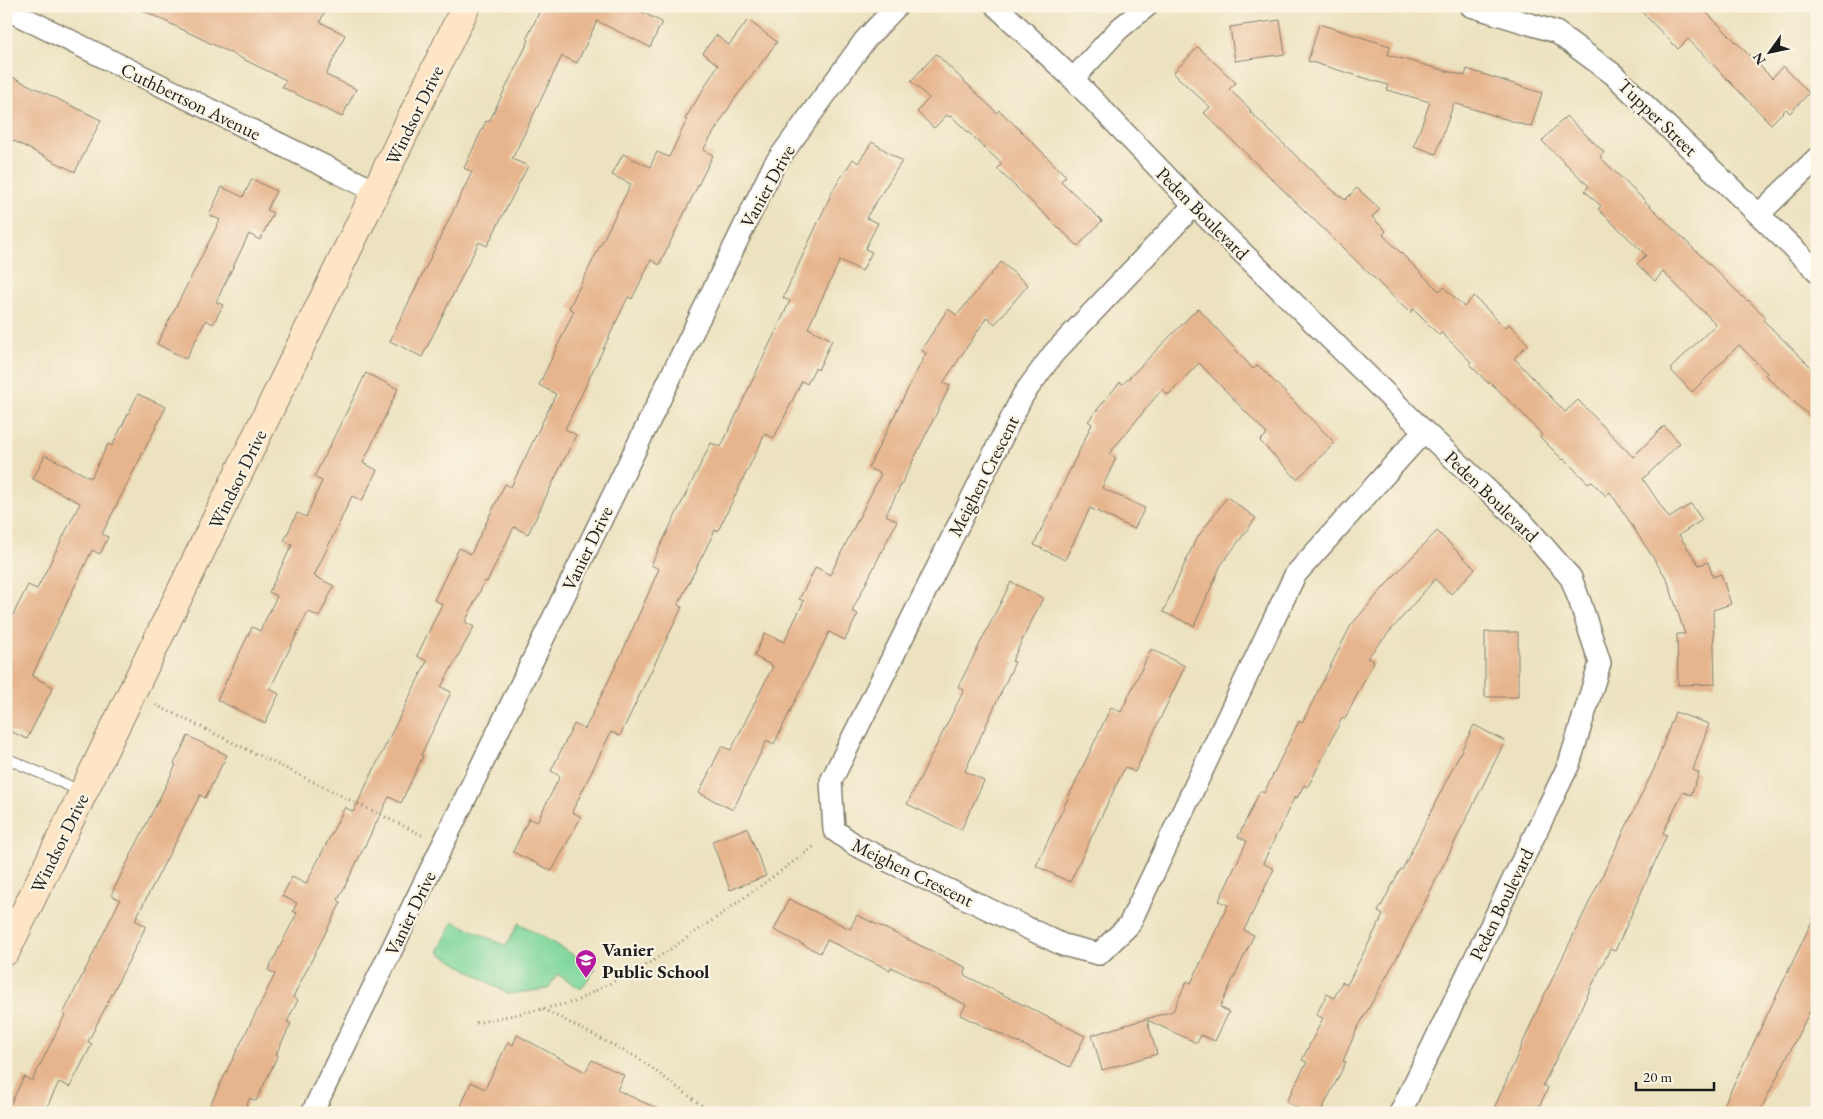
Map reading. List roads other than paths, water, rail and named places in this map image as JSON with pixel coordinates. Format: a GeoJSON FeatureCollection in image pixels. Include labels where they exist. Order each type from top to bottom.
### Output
{"type":"FeatureCollection","features":[{"type":"Feature","properties":{"kind":"street","name":"Windsor Drive"},"geometry":{"type":"LineString","coordinates":[[6,951],[466,6]]}},
{"type":"Feature","properties":{"kind":"street","name":"Vanier Drive"},"geometry":{"type":"LineString","coordinates":[[312,1113],[774,166],[865,40],[897,6]]}},
{"type":"Feature","properties":{"kind":"street","name":"Peden Boulevard"},"geometry":{"type":"LineString","coordinates":[[996,6],[1073,79],[1194,205],[1424,432],[1524,524],[1571,578],[1600,664],[1569,764],[1400,1113]]}},
{"type":"Feature","properties":{"kind":"street"},"geometry":{"type":"LineString","coordinates":[[1073,79],[1119,29],[1147,6]]}},
{"type":"Feature","properties":{"kind":"street","name":"Tupper Street"},"geometry":{"type":"LineString","coordinates":[[1471,6],[1556,32],[1613,74],[1817,271]]}},
{"type":"Feature","properties":{"kind":"street","name":"Cuthbertson Avenue"},"geometry":{"type":"LineString","coordinates":[[6,10],[377,192]]}},
{"type":"Feature","properties":{"kind":"street"},"geometry":{"type":"LineString","coordinates":[[1758,214],[1817,158]]}},
{"type":"Feature","properties":{"kind":"street","name":"Meighen Crescent"},"geometry":{"type":"LineString","coordinates":[[1194,205],[1053,354],[1023,395],[831,781],[834,830],[855,845],[1063,945],[1098,954],[1129,925],[1295,575],[1424,432]]}},
{"type":"Feature","properties":{"kind":"lane"},"geometry":{"type":"LineString","coordinates":[[6,758],[84,792]]}},
{"type":"Feature","properties":{"kind":"place","name":"Vanier Public School"},"geometry":{"type":"Point","coordinates":[586,979]}}]}
